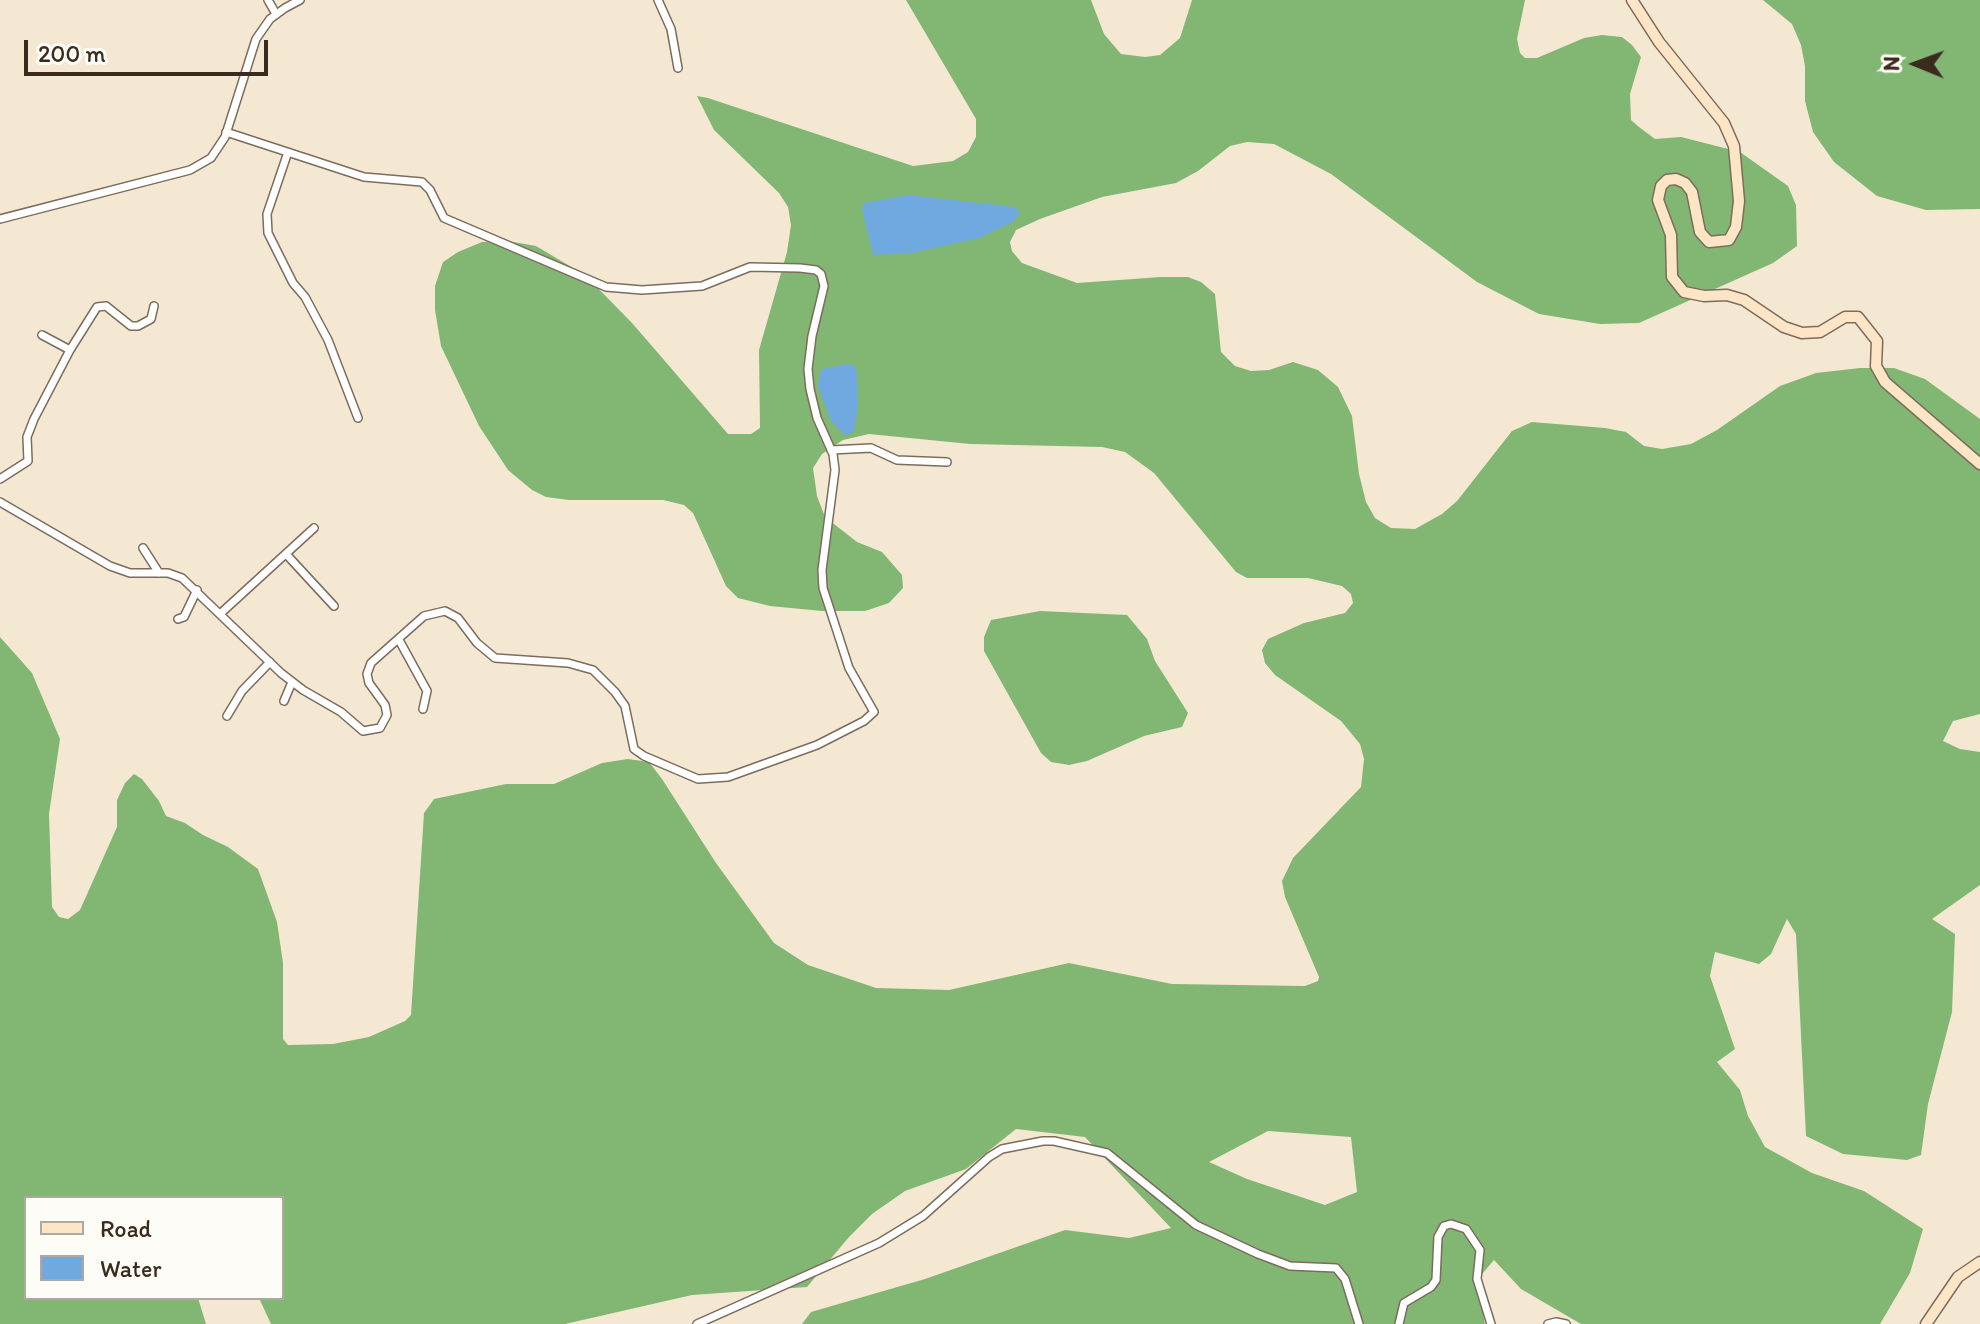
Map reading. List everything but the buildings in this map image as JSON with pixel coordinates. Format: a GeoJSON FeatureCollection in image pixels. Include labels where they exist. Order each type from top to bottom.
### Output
{"type":"FeatureCollection","features":[{"type":"Feature","properties":{"kind":"main road"},"geometry":{"type":"LineString","coordinates":[[1632,0],[1659,42],[1724,123],[1734,146],[1739,201],[1736,227],[1729,240],[1709,242],[1700,232],[1692,192],[1685,183],[1676,179],[1667,180],[1661,186],[1658,200],[1671,235],[1672,277],[1684,292],[1704,296],[1727,295],[1744,300],[1784,327],[1802,333],[1820,332],[1845,317],[1858,317],[1877,341],[1876,366],[1885,382],[1980,464]]}},
{"type":"Feature","properties":{"kind":"main road"},"geometry":{"type":"LineString","coordinates":[[1926,1324],[1958,1277],[1980,1262]]}},
{"type":"Feature","properties":{"kind":"street"},"geometry":{"type":"LineString","coordinates":[[268,0],[280,8]]}},
{"type":"Feature","properties":{"kind":"street"},"geometry":{"type":"LineString","coordinates":[[0,219],[190,170],[211,158],[221,146],[256,39],[280,8],[300,0]]}},
{"type":"Feature","properties":{"kind":"street"},"geometry":{"type":"LineString","coordinates":[[658,0],[671,29],[678,68]]}},
{"type":"Feature","properties":{"kind":"street"},"geometry":{"type":"LineString","coordinates":[[0,502],[110,566],[130,573],[177,575],[197,590],[292,682],[341,712],[363,731],[375,730],[384,724],[387,715],[385,705],[369,683],[368,667],[424,616],[445,611],[458,618],[477,643],[495,658],[587,667],[599,675],[625,706],[634,749],[698,779],[728,777],[817,745],[864,721],[874,712],[849,668],[823,588],[822,570],[835,470],[831,450],[817,418],[809,380],[812,336],[824,286],[816,270],[750,267],[702,286],[642,290],[606,287],[444,218],[430,190],[422,182],[364,177],[226,132]]}},
{"type":"Feature","properties":{"kind":"street"},"geometry":{"type":"LineString","coordinates":[[288,152],[267,214],[268,233],[293,283],[305,297],[328,340],[358,418]]}},
{"type":"Feature","properties":{"kind":"street"},"geometry":{"type":"LineString","coordinates":[[0,479],[28,461],[29,431],[70,350],[97,307],[106,306],[131,326],[138,326],[151,319],[154,306]]}},
{"type":"Feature","properties":{"kind":"street"},"geometry":{"type":"LineString","coordinates":[[42,335],[70,350]]}},
{"type":"Feature","properties":{"kind":"street"},"geometry":{"type":"LineString","coordinates":[[831,450],[871,448],[897,460],[947,462]]}},
{"type":"Feature","properties":{"kind":"street"},"geometry":{"type":"LineString","coordinates":[[221,613],[314,528]]}},
{"type":"Feature","properties":{"kind":"street"},"geometry":{"type":"LineString","coordinates":[[143,548],[159,573]]}},
{"type":"Feature","properties":{"kind":"street"},"geometry":{"type":"LineString","coordinates":[[286,554],[334,606]]}},
{"type":"Feature","properties":{"kind":"street"},"geometry":{"type":"LineString","coordinates":[[178,619],[184,617],[197,590]]}},
{"type":"Feature","properties":{"kind":"street"},"geometry":{"type":"LineString","coordinates":[[399,640],[427,691],[423,709]]}},
{"type":"Feature","properties":{"kind":"street"},"geometry":{"type":"LineString","coordinates":[[227,716],[242,691],[270,662]]}},
{"type":"Feature","properties":{"kind":"street"},"geometry":{"type":"LineString","coordinates":[[284,701],[292,682]]}},
{"type":"Feature","properties":{"kind":"street"},"geometry":{"type":"LineString","coordinates":[[697,1324],[889,1238],[923,1216],[1002,1149],[1054,1141],[1107,1153],[1196,1225],[1258,1254],[1290,1266],[1336,1268],[1345,1279],[1359,1324]]}},
{"type":"Feature","properties":{"kind":"street"},"geometry":{"type":"LineString","coordinates":[[1399,1324],[1404,1303],[1431,1287],[1436,1280],[1439,1232],[1451,1224],[1466,1229],[1480,1250],[1477,1279],[1491,1324]]}},
{"type":"Feature","properties":{"kind":"street"},"geometry":{"type":"LineString","coordinates":[[1548,1324],[1566,1324]]}},
{"type":"Feature","properties":{"kind":"green space"},"geometry":{"type":"Polygon","coordinates":[[[906,0],[1091,0],[1104,34],[1121,54],[1145,57],[1160,55],[1180,38],[1192,0],[1525,0],[1517,39],[1520,53],[1525,58],[1537,58],[1584,38],[1602,35],[1622,37],[1641,57],[1630,94],[1631,120],[1655,139],[1681,137],[1740,152],[1788,186],[1796,205],[1797,246],[1773,263],[1639,323],[1600,324],[1539,314],[1477,282],[1331,174],[1274,144],[1247,142],[1230,146],[1198,171],[1176,183],[1102,197],[1016,230],[1010,242],[1012,251],[1022,263],[1077,283],[1161,277],[1188,277],[1201,282],[1215,294],[1221,352],[1235,366],[1251,371],[1269,370],[1293,362],[1318,370],[1338,387],[1352,416],[1359,474],[1366,502],[1375,518],[1391,528],[1415,529],[1442,514],[1457,501],[1512,431],[1532,422],[1626,432],[1644,446],[1662,449],[1691,444],[1717,430],[1780,386],[1816,373],[1860,368],[1894,368],[1925,379],[1980,419],[1980,714],[1953,721],[1943,741],[1960,749],[1980,752],[1980,885],[1932,919],[1955,934],[1952,1012],[1928,1104],[1921,1155],[1907,1160],[1843,1154],[1806,1136],[1796,934],[1787,919],[1771,954],[1759,964],[1715,952],[1710,976],[1735,1049],[1717,1062],[1740,1090],[1748,1116],[1765,1147],[1812,1173],[1864,1191],[1923,1229],[1910,1273],[1880,1324],[1581,1324],[1521,1289],[1494,1260],[1477,1280],[1485,1324],[802,1324],[811,1312],[925,1279],[1065,1230],[1129,1238],[1171,1228],[1085,1137],[1016,1129],[966,1169],[905,1191],[872,1214],[807,1287],[692,1295],[565,1324],[271,1324],[260,1300],[284,1300],[284,1196],[24,1196],[24,1300],[199,1300],[206,1324],[0,1324],[0,637],[32,673],[60,739],[49,814],[52,907],[59,917],[68,919],[80,910],[117,827],[117,800],[125,783],[134,774],[142,779],[159,801],[166,816],[228,847],[258,869],[277,922],[283,963],[283,1039],[288,1045],[333,1044],[369,1037],[405,1021],[411,1015],[424,813],[434,799],[506,784],[554,784],[602,763],[628,759],[649,762],[774,943],[808,965],[876,988],[949,990],[1069,963],[1172,984],[1305,986],[1318,981],[1285,897],[1282,881],[1293,858],[1361,787],[1364,759],[1360,744],[1341,721],[1275,675],[1265,663],[1262,650],[1268,639],[1304,623],[1345,613],[1353,603],[1351,594],[1342,586],[1308,578],[1247,578],[1236,572],[1154,473],[1125,452],[1102,447],[970,444],[869,434],[843,440],[822,454],[813,468],[817,496],[825,517],[857,542],[882,552],[902,575],[903,588],[889,603],[865,611],[770,606],[738,598],[726,586],[693,513],[684,505],[663,500],[569,500],[546,497],[532,490],[508,470],[479,426],[441,346],[435,286],[443,262],[482,242],[508,241],[536,246],[585,275],[632,323],[728,434],[751,434],[760,428],[759,350],[787,252],[791,225],[788,207],[779,193],[714,130],[697,96],[913,166],[953,161],[968,152],[976,137],[976,119],[906,0]],[[1268,1131],[1209,1162],[1247,1179],[1325,1205],[1357,1192],[1351,1137],[1268,1131]]]}},
{"type":"Feature","properties":{"kind":"green space"},"geometry":{"type":"Polygon","coordinates":[[[1763,0],[1980,0],[1980,209],[1926,210],[1877,196],[1834,162],[1813,132],[1805,101],[1805,66],[1801,45],[1792,24],[1763,0]]]}},
{"type":"Feature","properties":{"kind":"green space"},"geometry":{"type":"Polygon","coordinates":[[[1040,611],[1127,615],[1147,639],[1155,661],[1188,713],[1182,727],[1144,736],[1087,761],[1069,765],[1051,762],[1041,753],[984,651],[984,637],[991,620],[1040,611]]]}},
{"type":"Feature","properties":{"kind":"water"},"geometry":{"type":"Polygon","coordinates":[[[908,195],[1007,206],[1016,208],[1020,213],[1013,222],[979,238],[912,253],[873,255],[862,209],[864,203],[908,195]]]}},
{"type":"Feature","properties":{"kind":"water"},"geometry":{"type":"Polygon","coordinates":[[[854,365],[857,373],[858,407],[854,431],[846,436],[831,421],[818,386],[820,372],[824,368],[854,365]]]}}]}
